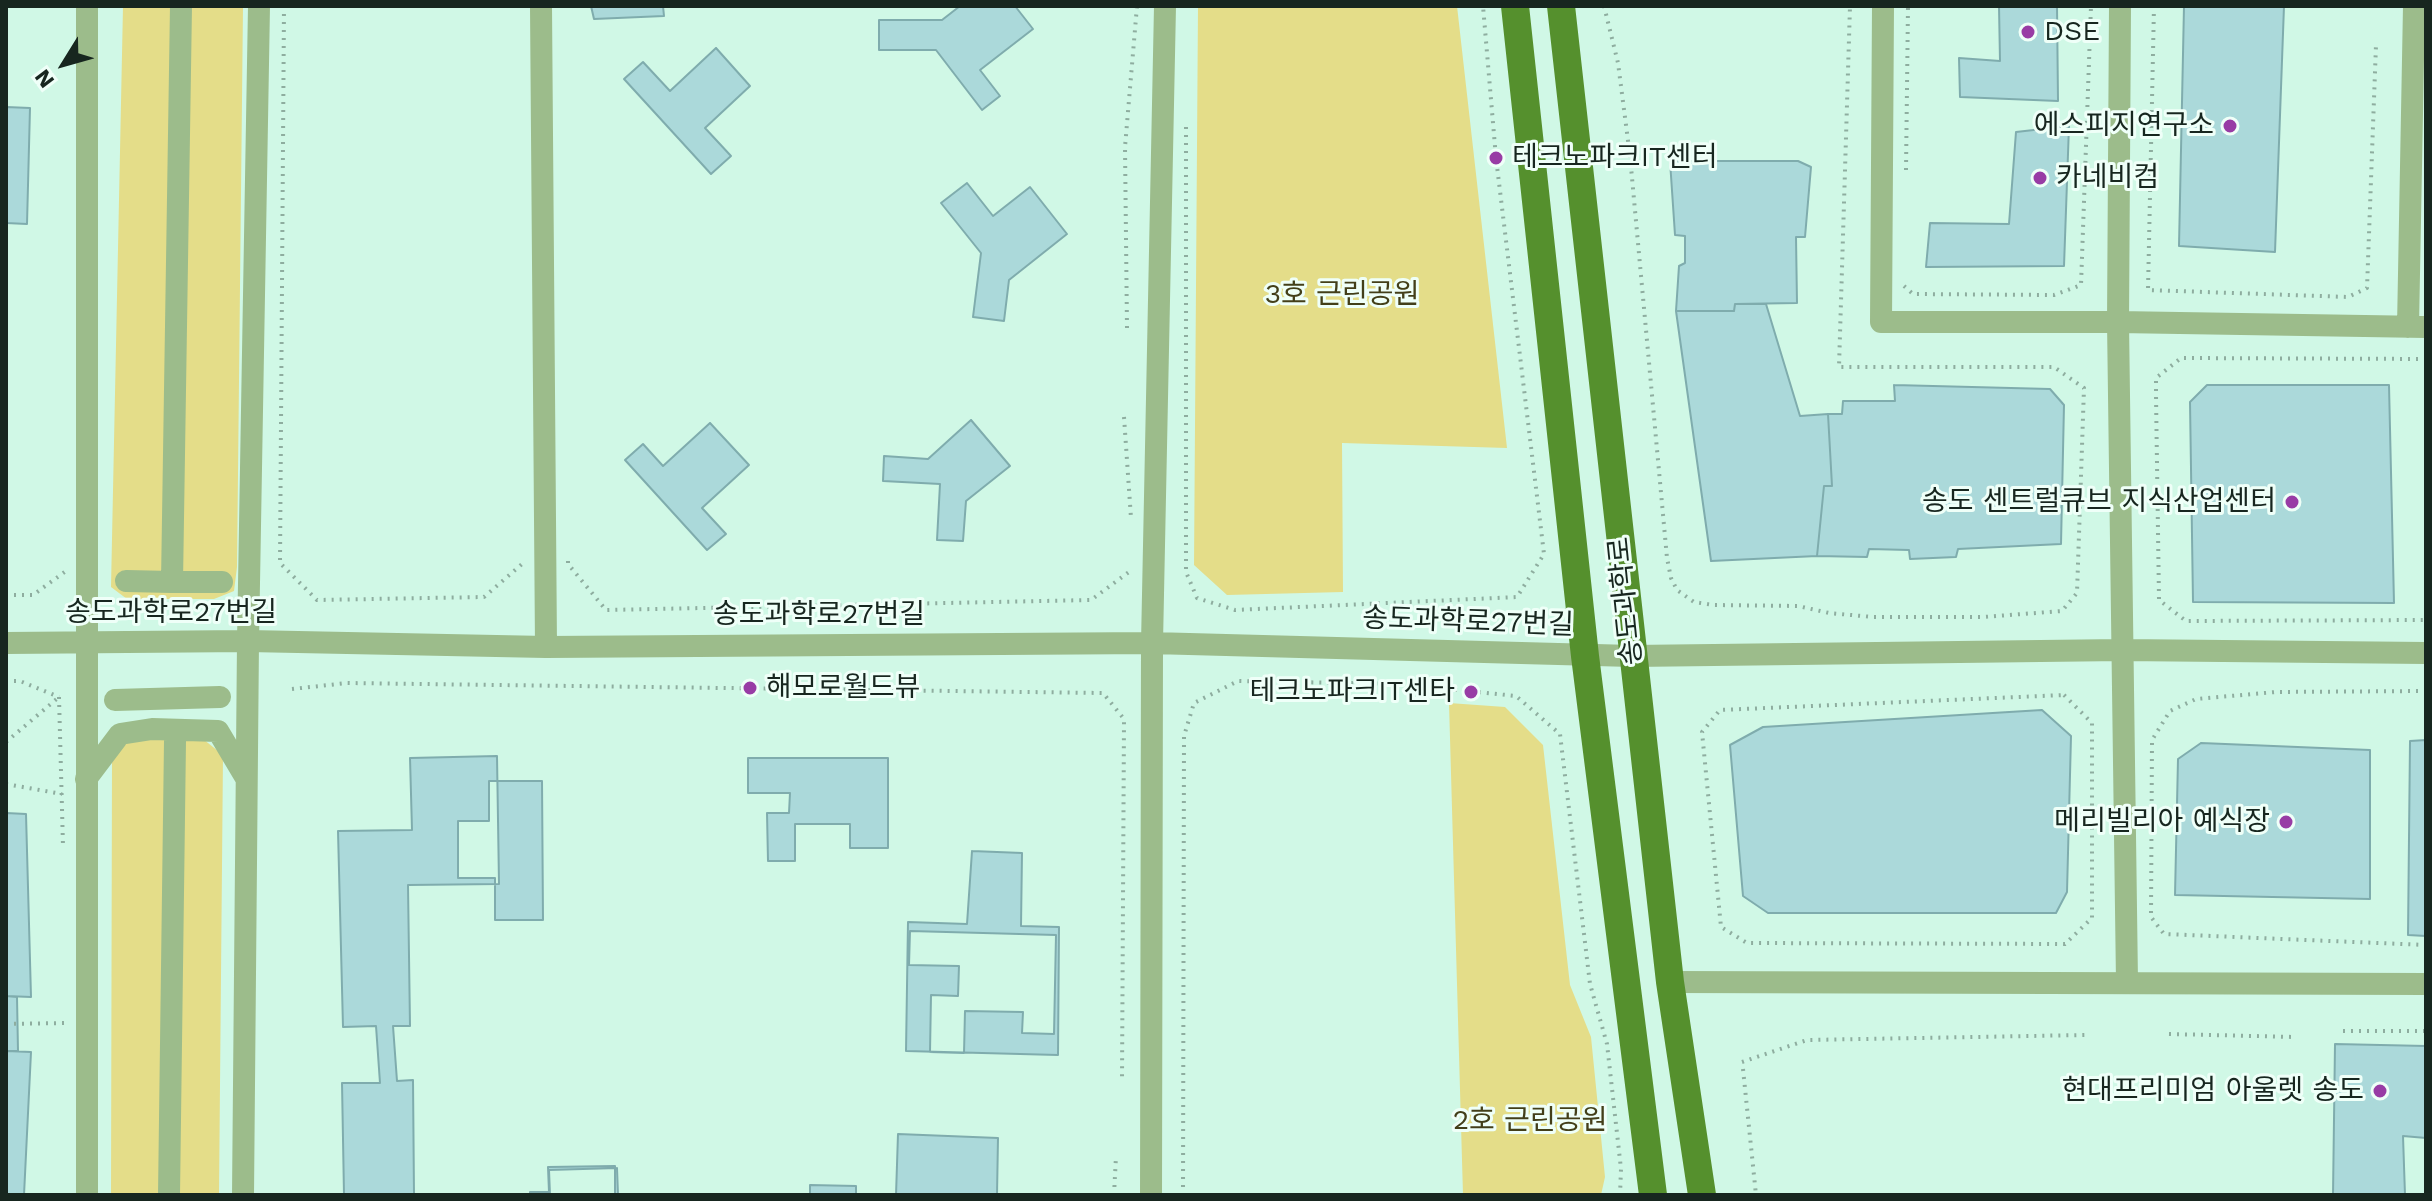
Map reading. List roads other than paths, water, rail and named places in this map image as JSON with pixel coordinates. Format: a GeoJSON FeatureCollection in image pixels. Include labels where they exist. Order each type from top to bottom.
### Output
{"type":"FeatureCollection","features":[{"type":"Feature","properties":{"kind":"main road","name":"송도과학로"},"geometry":{"type":"LineString","coordinates":[[1515,6],[1585,656],[1653,1195]]}},
{"type":"Feature","properties":{"kind":"main road","name":"송도과학로"},"geometry":{"type":"LineString","coordinates":[[1561,6],[1670,982],[1702,1195]]}},
{"type":"Feature","properties":{"kind":"street"},"geometry":{"type":"LineString","coordinates":[[87,6],[87,1195]]}},
{"type":"Feature","properties":{"kind":"street"},"geometry":{"type":"LineString","coordinates":[[172,582],[181,6]]}},
{"type":"Feature","properties":{"kind":"street"},"geometry":{"type":"LineString","coordinates":[[243,1195],[248,641],[259,6]]}},
{"type":"Feature","properties":{"kind":"street"},"geometry":{"type":"LineString","coordinates":[[541,6],[546,647]]}},
{"type":"Feature","properties":{"kind":"street"},"geometry":{"type":"LineString","coordinates":[[1151,1195],[1152,643],[1165,6]]}},
{"type":"Feature","properties":{"kind":"street"},"geometry":{"type":"LineString","coordinates":[[1883,6],[1881,322],[2417,327],[2414,6]]}},
{"type":"Feature","properties":{"kind":"street"},"geometry":{"type":"LineString","coordinates":[[2120,6],[2118,322],[2127,982]]}},
{"type":"Feature","properties":{"kind":"street"},"geometry":{"type":"LineString","coordinates":[[126,581],[222,582]]}},
{"type":"Feature","properties":{"kind":"street","name":"송도과학로27번길"},"geometry":{"type":"LineString","coordinates":[[6,643],[248,641],[546,647],[1152,643],[1585,656],[2122,650],[2426,653]]}},
{"type":"Feature","properties":{"kind":"street"},"geometry":{"type":"LineString","coordinates":[[115,700],[220,697]]}},
{"type":"Feature","properties":{"kind":"street"},"geometry":{"type":"LineString","coordinates":[[86,779],[120,734],[152,729],[218,731],[247,779]]}},
{"type":"Feature","properties":{"kind":"street"},"geometry":{"type":"LineString","coordinates":[[169,1195],[175,741]]}},
{"type":"Feature","properties":{"kind":"street"},"geometry":{"type":"LineString","coordinates":[[1670,982],[2426,984]]}},
{"type":"Feature","properties":{"kind":"place","name":"DSE"},"geometry":{"type":"Point","coordinates":[2028,32]}},
{"type":"Feature","properties":{"kind":"place","name":"에스피지연구소"},"geometry":{"type":"Point","coordinates":[2230,126]}},
{"type":"Feature","properties":{"kind":"place","name":"테크노파크IT센터"},"geometry":{"type":"Point","coordinates":[1496,158]}},
{"type":"Feature","properties":{"kind":"place","name":"카네비컴"},"geometry":{"type":"Point","coordinates":[2040,178]}},
{"type":"Feature","properties":{"kind":"place","name":"송도 센트럴큐브 지식산업센터"},"geometry":{"type":"Point","coordinates":[2292,502]}},
{"type":"Feature","properties":{"kind":"place","name":"해모로월드뷰"},"geometry":{"type":"Point","coordinates":[750,688]}},
{"type":"Feature","properties":{"kind":"place","name":"테크노파크IT센타"},"geometry":{"type":"Point","coordinates":[1471,692]}},
{"type":"Feature","properties":{"kind":"place","name":"메리빌리아 예식장"},"geometry":{"type":"Point","coordinates":[2286,822]}},
{"type":"Feature","properties":{"kind":"place","name":"현대프리미엄 아울렛 송도"},"geometry":{"type":"Point","coordinates":[2380,1091]}},
{"type":"Feature","properties":{"kind":"park label","name":"3호 근린공원"},"geometry":{"type":"Point","coordinates":[1342,295]}},
{"type":"Feature","properties":{"kind":"park label","name":"2호 근린공원"},"geometry":{"type":"Point","coordinates":[1530,1121]}}]}
